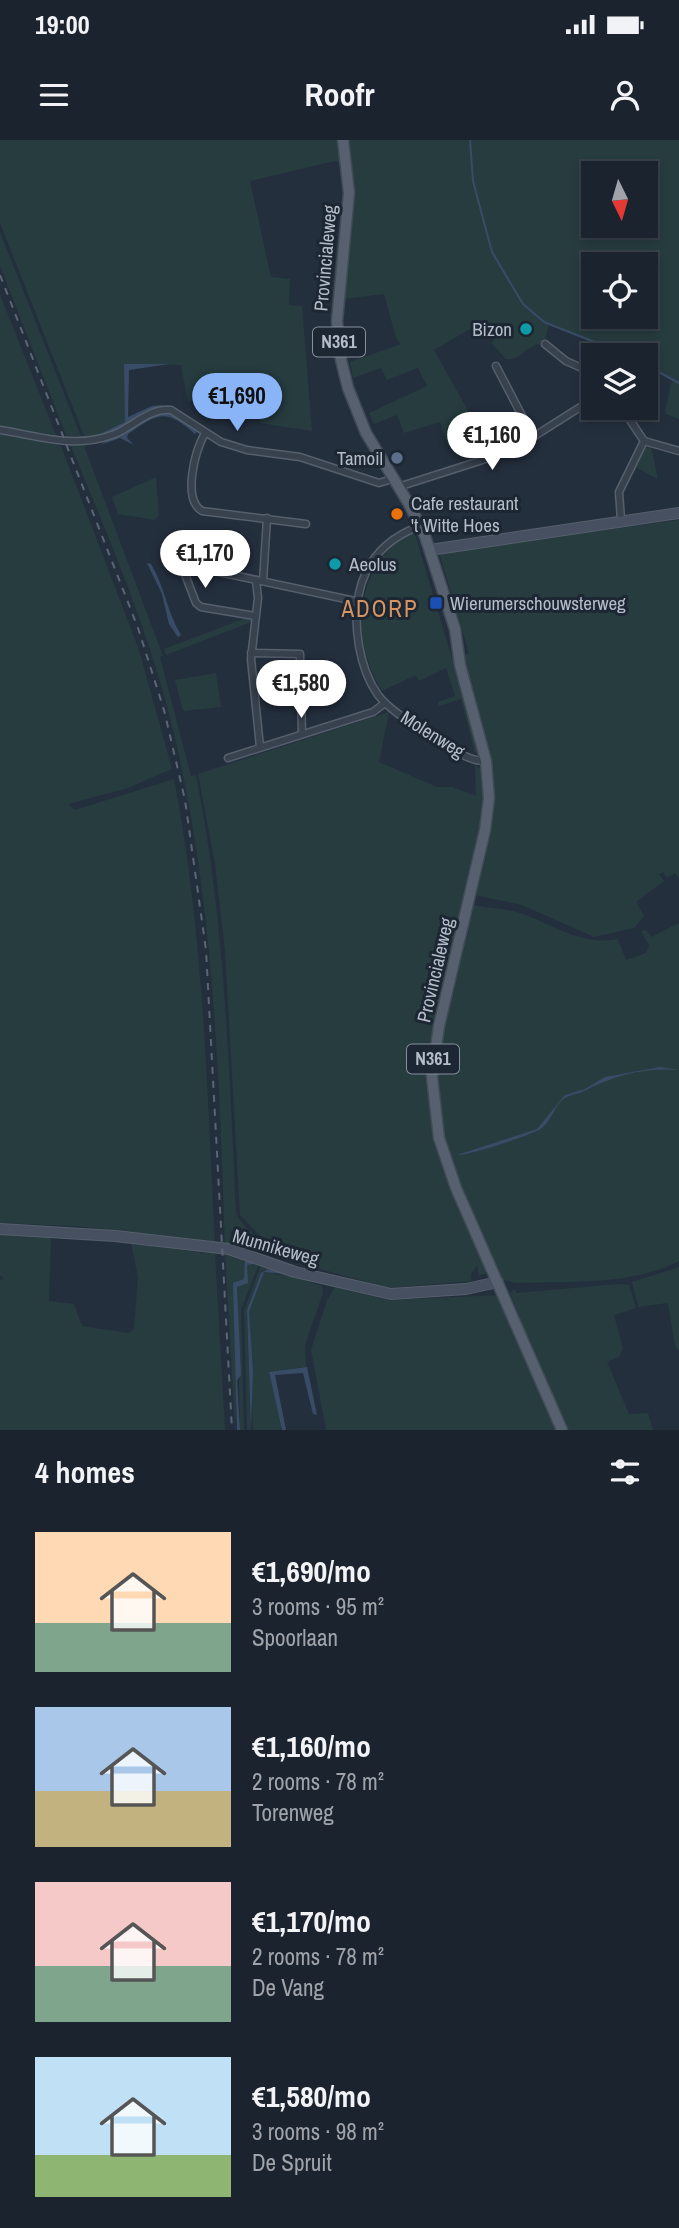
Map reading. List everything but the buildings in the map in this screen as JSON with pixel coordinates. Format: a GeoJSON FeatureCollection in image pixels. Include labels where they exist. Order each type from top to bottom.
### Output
{"type":"FeatureCollection","features":[{"type":"Feature","properties":{"kind":"main road","name":"Provincialeweg"},"geometry":{"type":"LineString","coordinates":[[343,140],[349,193],[337,321],[341,360],[361,423],[420,526],[430,550],[447,608],[452,642],[486,761],[486,821],[438,1035],[432,1092],[445,1157],[562,1430]]}},
{"type":"Feature","properties":{"kind":"street"},"geometry":{"type":"LineString","coordinates":[[545,344],[566,361],[581,368]]}},
{"type":"Feature","properties":{"kind":"street"},"geometry":{"type":"LineString","coordinates":[[496,366],[533,437]]}},
{"type":"Feature","properties":{"kind":"street"},"geometry":{"type":"LineString","coordinates":[[0,430],[54,442],[84,441],[111,435],[150,414],[167,409],[181,414],[205,433],[247,450],[300,457],[379,483],[395,483],[489,458],[533,437],[581,407]]}},
{"type":"Feature","properties":{"kind":"street"},"geometry":{"type":"LineString","coordinates":[[630,420],[644,441],[679,451]]}},
{"type":"Feature","properties":{"kind":"street"},"geometry":{"type":"LineString","coordinates":[[205,433],[193,478],[192,500],[195,507],[202,511],[306,524]]}},
{"type":"Feature","properties":{"kind":"street"},"geometry":{"type":"LineString","coordinates":[[621,520],[619,492],[644,441]]}},
{"type":"Feature","properties":{"kind":"street"},"geometry":{"type":"LineString","coordinates":[[430,550],[679,513]]}},
{"type":"Feature","properties":{"kind":"street"},"geometry":{"type":"LineString","coordinates":[[260,747],[251,653],[267,518]]}},
{"type":"Feature","properties":{"kind":"street"},"geometry":{"type":"LineString","coordinates":[[181,564],[355,601],[360,584],[382,550],[400,532],[420,526]]}},
{"type":"Feature","properties":{"kind":"street"},"geometry":{"type":"LineString","coordinates":[[173,543],[196,603],[201,607],[255,616]]}},
{"type":"Feature","properties":{"kind":"street","name":"Molenweg"},"geometry":{"type":"LineString","coordinates":[[355,601],[360,652],[368,676],[385,703],[450,747],[474,760],[486,761]]}},
{"type":"Feature","properties":{"kind":"street"},"geometry":{"type":"LineString","coordinates":[[251,653],[300,654],[303,658],[302,734]]}},
{"type":"Feature","properties":{"kind":"street"},"geometry":{"type":"LineString","coordinates":[[228,758],[373,712],[385,703]]}},
{"type":"Feature","properties":{"kind":"street","name":"Munnikeweg"},"geometry":{"type":"LineString","coordinates":[[0,1229],[105,1235],[229,1249],[295,1272],[391,1294],[466,1289],[498,1282]]}},
{"type":"Feature","properties":{"kind":"green space"},"geometry":{"type":"Polygon","coordinates":[[[0,140],[338,140],[342,163],[335,161],[250,181],[271,277],[290,279],[289,305],[302,306],[312,431],[260,423],[259,419],[228,413],[230,383],[188,402],[181,365],[126,364],[125,422],[110,431],[85,438],[0,223],[0,140]]]}},
{"type":"Feature","properties":{"kind":"green space"},"geometry":{"type":"Polygon","coordinates":[[[348,140],[679,140],[679,419],[666,414],[672,381],[658,373],[658,343],[598,343],[549,323],[544,343],[506,359],[491,343],[494,341],[488,325],[482,322],[434,350],[475,423],[480,438],[448,446],[440,422],[404,433],[397,415],[374,424],[369,413],[427,386],[418,368],[387,380],[381,368],[353,378],[350,362],[401,344],[396,338],[384,294],[343,299],[353,215],[348,140]]]}},
{"type":"Feature","properties":{"kind":"green space"},"geometry":{"type":"Polygon","coordinates":[[[0,232],[82,439],[68,440],[0,266],[0,232]]]}},
{"type":"Feature","properties":{"kind":"green space"},"geometry":{"type":"Polygon","coordinates":[[[0,294],[3,302],[56,435],[0,426],[0,294]]]}},
{"type":"Feature","properties":{"kind":"green space"},"geometry":{"type":"Polygon","coordinates":[[[0,434],[61,446],[139,650],[172,769],[125,789],[68,804],[75,810],[174,779],[198,953],[215,1246],[205,1245],[199,1240],[74,1226],[0,1223],[0,434]]]}},
{"type":"Feature","properties":{"kind":"green space"},"geometry":{"type":"Polygon","coordinates":[[[83,443],[163,656],[160,657],[191,776],[196,775],[220,938],[236,1212],[242,1223],[256,1236],[262,1253],[230,1231],[232,1242],[225,1246],[212,987],[198,858],[187,794],[153,658],[128,586],[71,446],[83,443]]]}},
{"type":"Feature","properties":{"kind":"green space"},"geometry":{"type":"Polygon","coordinates":[[[651,447],[658,479],[635,467],[645,448],[651,447]]]}},
{"type":"Feature","properties":{"kind":"green space"},"geometry":{"type":"Polygon","coordinates":[[[156,477],[159,515],[155,520],[118,514],[112,497],[156,477]]]}},
{"type":"Feature","properties":{"kind":"green space"},"geometry":{"type":"Polygon","coordinates":[[[679,520],[679,879],[675,873],[667,878],[663,872],[659,874],[664,881],[636,902],[644,916],[634,928],[594,937],[522,905],[475,895],[490,755],[463,655],[469,653],[439,552],[679,520]]]}},
{"type":"Feature","properties":{"kind":"green space"},"geometry":{"type":"Polygon","coordinates":[[[414,531],[452,658],[455,657],[481,751],[475,753],[461,699],[439,706],[438,702],[455,696],[446,668],[419,681],[416,675],[382,691],[367,656],[362,619],[368,582],[388,550],[414,531]]]}},
{"type":"Feature","properties":{"kind":"green space"},"geometry":{"type":"Polygon","coordinates":[[[251,616],[251,622],[166,655],[164,649],[251,616]]]}},
{"type":"Feature","properties":{"kind":"green space"},"geometry":{"type":"Polygon","coordinates":[[[216,673],[221,707],[183,711],[175,680],[216,673]]]}},
{"type":"Feature","properties":{"kind":"green space"},"geometry":{"type":"Polygon","coordinates":[[[389,712],[379,762],[437,787],[452,787],[476,796],[475,765],[483,770],[485,788],[480,832],[428,1088],[435,1132],[490,1272],[479,1276],[477,1266],[471,1274],[471,1281],[389,1288],[265,1254],[261,1237],[240,1215],[225,952],[215,864],[198,774],[389,712]]]}},
{"type":"Feature","properties":{"kind":"green space"},"geometry":{"type":"Polygon","coordinates":[[[472,905],[520,913],[592,940],[618,939],[626,960],[646,953],[649,945],[641,931],[646,930],[651,937],[679,923],[679,1261],[641,1275],[599,1281],[516,1283],[503,1280],[459,1188],[442,1139],[437,1114],[440,1043],[472,905]]]}},
{"type":"Feature","properties":{"kind":"green space"},"geometry":{"type":"Polygon","coordinates":[[[0,1233],[51,1236],[49,1301],[74,1304],[82,1326],[129,1333],[134,1328],[138,1277],[131,1243],[204,1253],[215,1252],[225,1430],[0,1430],[0,1280],[4,1279],[0,1275],[0,1233]]]}},
{"type":"Feature","properties":{"kind":"green space"},"geometry":{"type":"Polygon","coordinates":[[[225,1251],[260,1261],[241,1310],[244,1430],[240,1430],[237,1287],[246,1284],[247,1265],[254,1264],[245,1259],[245,1279],[233,1284],[238,1371],[235,1430],[225,1251]]]}},
{"type":"Feature","properties":{"kind":"green space"},"geometry":{"type":"Polygon","coordinates":[[[262,1262],[287,1272],[287,1275],[322,1286],[323,1293],[305,1345],[306,1367],[269,1372],[282,1430],[253,1430],[249,1312],[264,1272],[284,1276],[267,1269],[261,1273],[247,1310],[251,1430],[247,1430],[244,1310],[262,1262]]]}},
{"type":"Feature","properties":{"kind":"green space"},"geometry":{"type":"Polygon","coordinates":[[[679,1267],[679,1351],[675,1346],[668,1303],[638,1307],[632,1282],[679,1267]]]}},
{"type":"Feature","properties":{"kind":"green space"},"geometry":{"type":"Polygon","coordinates":[[[629,1285],[636,1308],[614,1315],[623,1349],[619,1357],[607,1362],[629,1414],[648,1413],[653,1430],[564,1430],[510,1293],[515,1289],[516,1293],[629,1285]]]}},
{"type":"Feature","properties":{"kind":"green space"},"geometry":{"type":"Polygon","coordinates":[[[335,1287],[389,1300],[501,1295],[559,1430],[326,1430],[311,1350],[327,1300],[335,1287]]]}},
{"type":"Feature","properties":{"kind":"water"},"geometry":{"type":"Polygon","coordinates":[[[124,364],[169,364],[129,370],[128,417],[152,406],[163,405],[114,431],[100,434],[125,422],[124,364]]]}},
{"type":"Feature","properties":{"kind":"water"},"geometry":{"type":"Polygon","coordinates":[[[171,413],[197,432],[195,434],[177,420],[163,416],[148,421],[128,434],[127,438],[134,445],[120,438],[100,445],[151,416],[171,413]]]}},
{"type":"Feature","properties":{"kind":"water"},"geometry":{"type":"Polygon","coordinates":[[[147,563],[151,564],[160,582],[172,618],[181,635],[178,637],[169,624],[162,594],[147,563]]]}},
{"type":"Feature","properties":{"kind":"water"},"geometry":{"type":"Polygon","coordinates":[[[660,1067],[679,1070],[642,1071],[608,1080],[565,1098],[545,1125],[536,1131],[486,1149],[457,1155],[537,1129],[565,1095],[585,1089],[605,1077],[660,1067]]]}},
{"type":"Feature","properties":{"kind":"water"},"geometry":{"type":"Polygon","coordinates":[[[245,1259],[254,1264],[247,1265],[248,1283],[237,1287],[241,1375],[237,1380],[240,1430],[237,1430],[233,1283],[244,1279],[245,1259]]]}},
{"type":"Feature","properties":{"kind":"water"},"geometry":{"type":"Polygon","coordinates":[[[268,1269],[285,1274],[264,1272],[249,1312],[253,1372],[251,1430],[247,1310],[261,1273],[268,1269]]]}},
{"type":"Feature","properties":{"kind":"water"},"geometry":{"type":"Polygon","coordinates":[[[307,1367],[317,1415],[313,1414],[303,1373],[275,1375],[286,1430],[282,1430],[269,1372],[307,1367]]]}},
{"type":"Feature","properties":{"kind":"waterway"},"geometry":{"type":"LineString","coordinates":[[470,140],[473,181],[492,252],[523,304],[544,322],[597,343]]}},
{"type":"Feature","properties":{"kind":"waterway"},"geometry":{"type":"LineString","coordinates":[[658,372],[679,383]]}},
{"type":"Feature","properties":{"kind":"railway"},"geometry":{"type":"LineString","coordinates":[[0,275],[138,628],[164,710],[185,800],[206,950],[232,1430]]}},
{"type":"Feature","properties":{"kind":"place","name":"Bizon"},"geometry":{"type":"Point","coordinates":[526,329]}},
{"type":"Feature","properties":{"kind":"place","name":"Tamoil"},"geometry":{"type":"Point","coordinates":[397,458]}},
{"type":"Feature","properties":{"kind":"place","name":"Cafe restaurant 't Witte Hoes"},"geometry":{"type":"Point","coordinates":[397,514]}},
{"type":"Feature","properties":{"kind":"place","name":"Aeolus"},"geometry":{"type":"Point","coordinates":[335,564]}},
{"type":"Feature","properties":{"kind":"place","name":"Wierumerschouwsterweg"},"geometry":{"type":"Point","coordinates":[436,603]}},
{"type":"Feature","properties":{"kind":"district","name":"ADORP"},"geometry":{"type":"Point","coordinates":[380,609]}}]}
